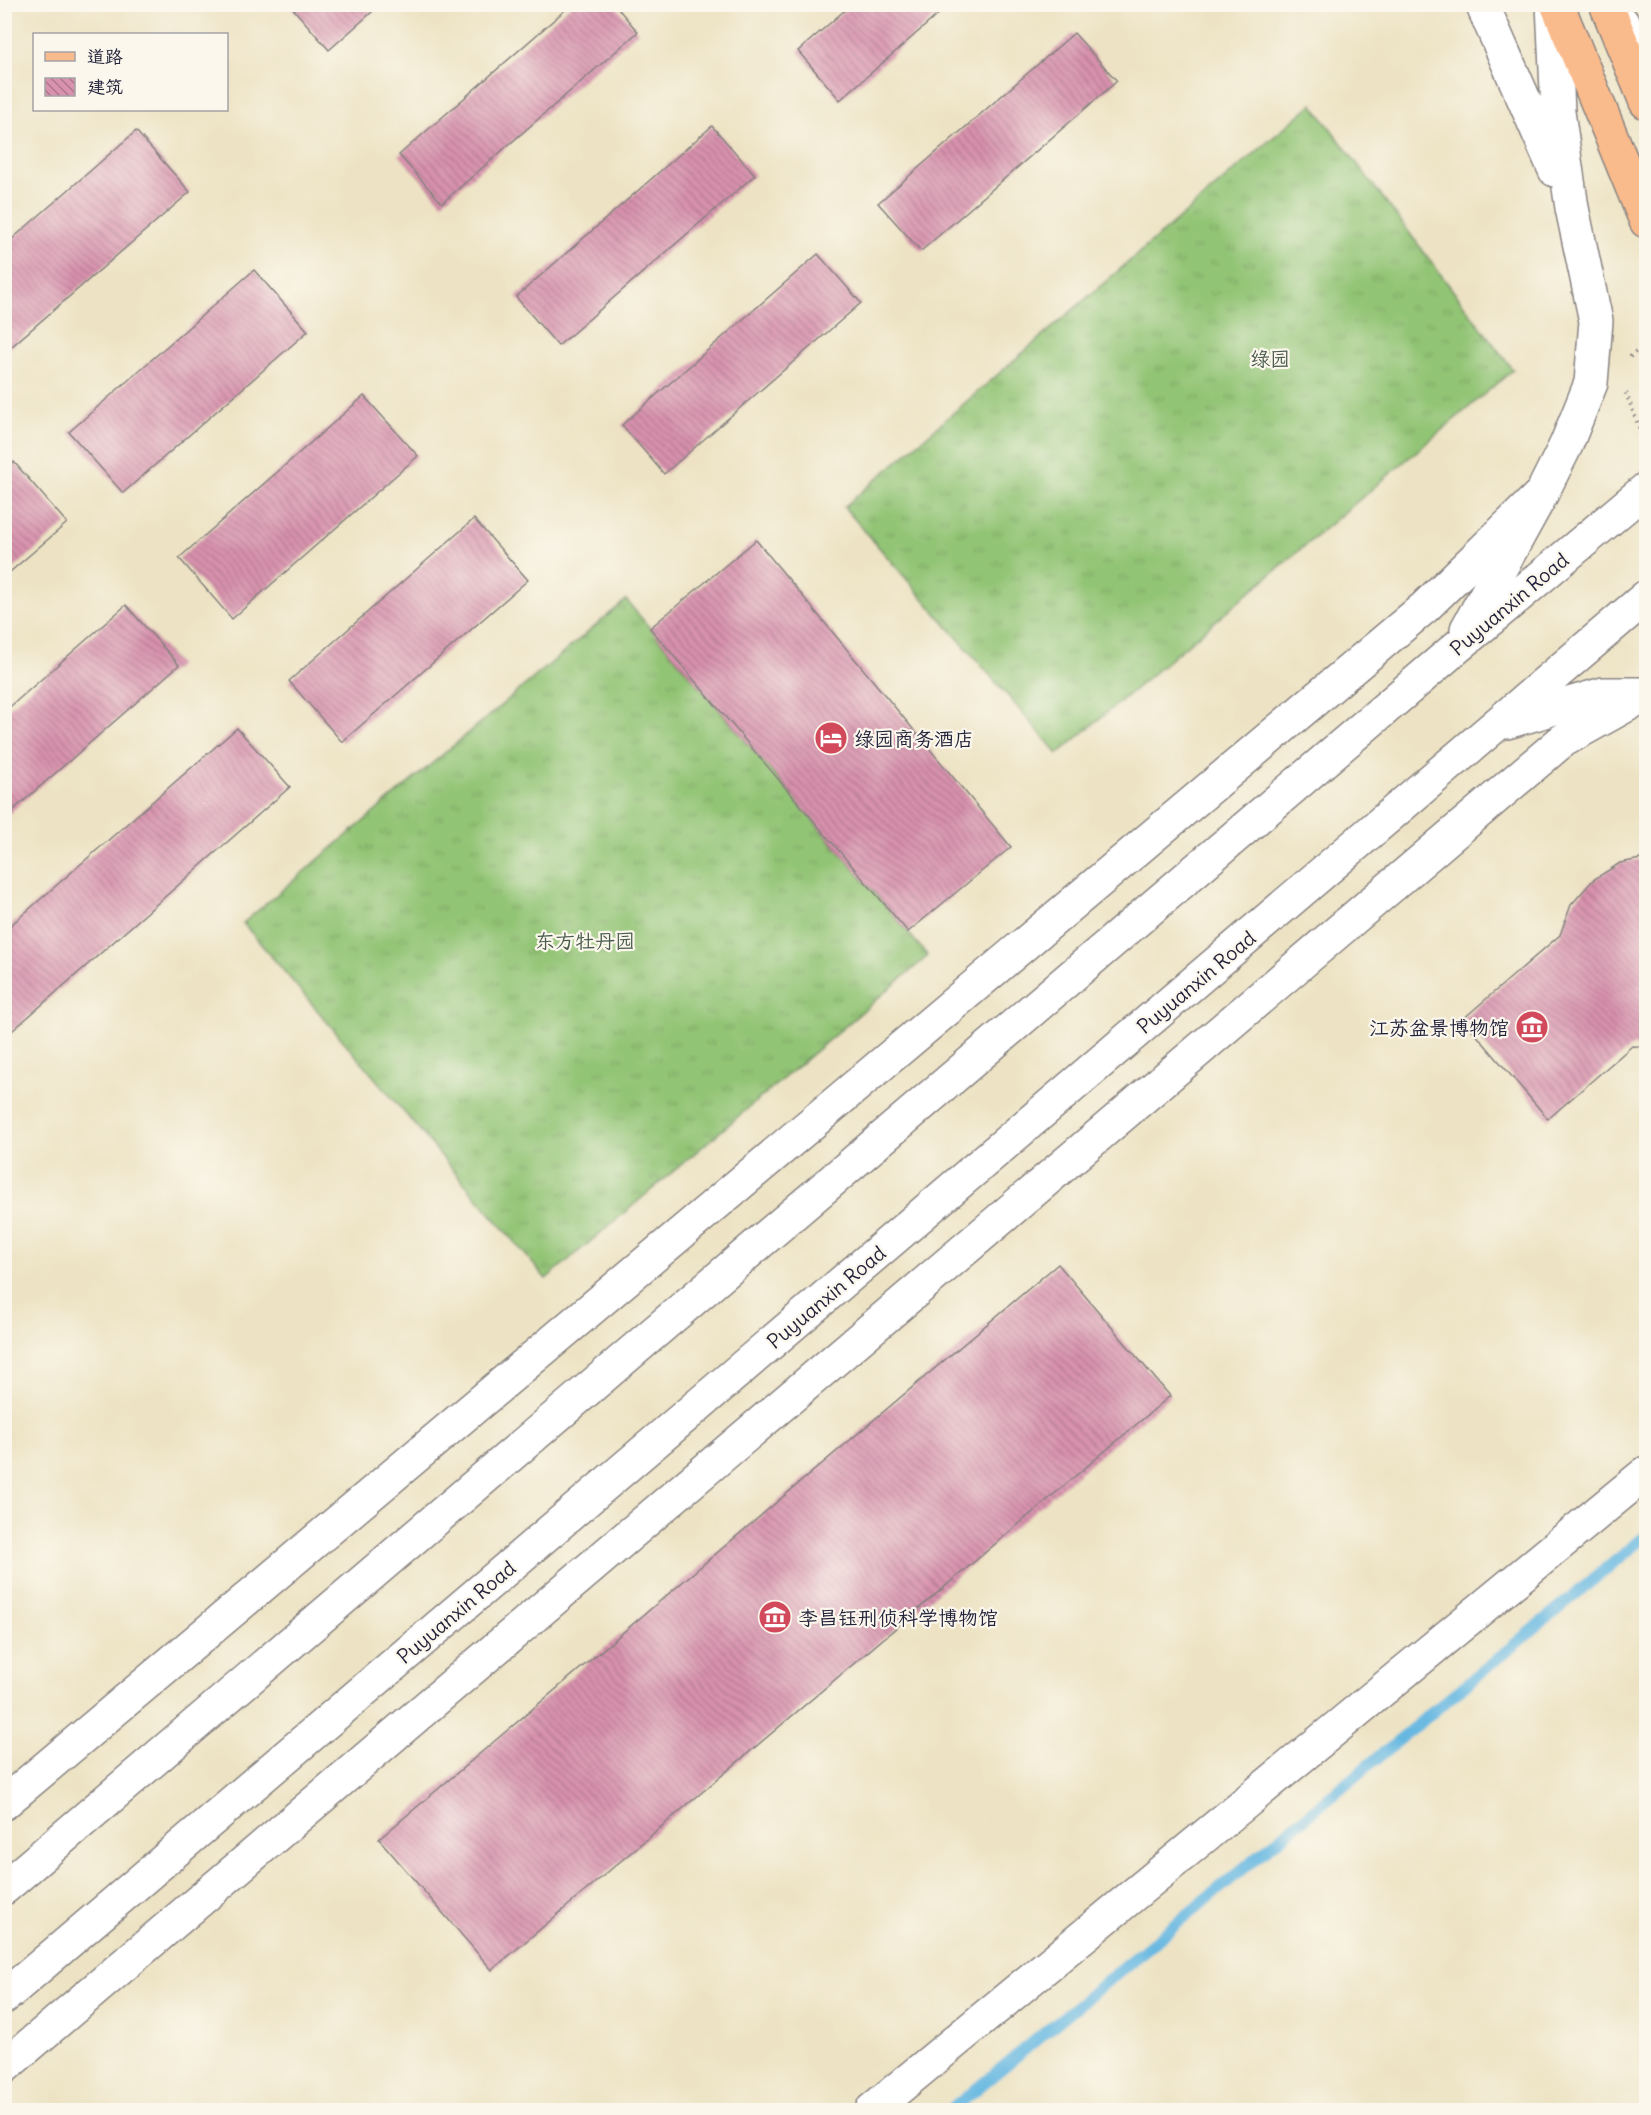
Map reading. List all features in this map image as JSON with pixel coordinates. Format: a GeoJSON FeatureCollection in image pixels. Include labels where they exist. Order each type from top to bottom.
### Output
{"type":"FeatureCollection","features":[{"type":"Feature","properties":{"kind":"main road"},"geometry":{"type":"LineString","coordinates":[[1555,4],[1647,221]]}},
{"type":"Feature","properties":{"kind":"main road"},"geometry":{"type":"LineString","coordinates":[[1607,4],[1647,102]]}},
{"type":"Feature","properties":{"kind":"street"},"geometry":{"type":"LineString","coordinates":[[1482,4],[1572,208]]}},
{"type":"Feature","properties":{"kind":"street"},"geometry":{"type":"LineString","coordinates":[[1456,648],[1542,493],[1566,445],[1591,382],[1596,321],[1572,208],[1558,112],[1555,4]]}},
{"type":"Feature","properties":{"kind":"street"},"geometry":{"type":"LineString","coordinates":[[1607,4],[1647,55]]}},
{"type":"Feature","properties":{"kind":"street","name":"Puyuanxin Road"},"geometry":{"type":"LineString","coordinates":[[4,1888],[1456,648],[1647,489]]}},
{"type":"Feature","properties":{"kind":"street"},"geometry":{"type":"LineString","coordinates":[[4,1803],[1425,607],[1542,493]]}},
{"type":"Feature","properties":{"kind":"street","name":"Puyuanxin Road"},"geometry":{"type":"LineString","coordinates":[[4,1997],[1647,597]]}},
{"type":"Feature","properties":{"kind":"street"},"geometry":{"type":"LineString","coordinates":[[1497,725],[1603,694],[1646,694]]}},
{"type":"Feature","properties":{"kind":"street"},"geometry":{"type":"LineString","coordinates":[[4,2067],[1562,741],[1646,694]]}},
{"type":"Feature","properties":{"kind":"street"},"geometry":{"type":"LineString","coordinates":[[872,2110],[1647,1473]]}},
{"type":"Feature","properties":{"kind":"path"},"geometry":{"type":"LineString","coordinates":[[1624,362],[1647,343]]}},
{"type":"Feature","properties":{"kind":"path"},"geometry":{"type":"LineString","coordinates":[[1625,391],[1647,445]]}},
{"type":"Feature","properties":{"kind":"green space","name":"绿园"},"geometry":{"type":"Polygon","coordinates":[[[1312,104],[1513,370],[1058,754],[844,507],[1312,104]]]}},
{"type":"Feature","properties":{"kind":"green space","name":"东方牡丹园"},"geometry":{"type":"Polygon","coordinates":[[[626,600],[928,956],[546,1279],[243,923],[626,600]]]}},
{"type":"Feature","properties":{"kind":"building"},"geometry":{"type":"Polygon","coordinates":[[[289,4],[381,4],[329,50],[289,4]]]}},
{"type":"Feature","properties":{"kind":"building"},"geometry":{"type":"Polygon","coordinates":[[[572,4],[614,4],[638,32],[442,203],[399,155],[572,4]]]}},
{"type":"Feature","properties":{"kind":"building"},"geometry":{"type":"Polygon","coordinates":[[[852,4],[950,4],[840,100],[798,51],[852,4]]]}},
{"type":"Feature","properties":{"kind":"building"},"geometry":{"type":"Polygon","coordinates":[[[1074,33],[1117,81],[921,251],[878,203],[1074,33]]]}},
{"type":"Feature","properties":{"kind":"building"},"geometry":{"type":"Polygon","coordinates":[[[712,126],[755,175],[558,346],[516,297],[712,126]]]}},
{"type":"Feature","properties":{"kind":"building"},"geometry":{"type":"Polygon","coordinates":[[[136,131],[190,192],[4,353],[4,246],[136,131]]]}},
{"type":"Feature","properties":{"kind":"building"},"geometry":{"type":"Polygon","coordinates":[[[818,254],[861,303],[664,474],[622,425],[818,254]]]}},
{"type":"Feature","properties":{"kind":"building"},"geometry":{"type":"Polygon","coordinates":[[[254,270],[308,331],[123,493],[69,432],[254,270]]]}},
{"type":"Feature","properties":{"kind":"building"},"geometry":{"type":"Polygon","coordinates":[[[364,396],[418,456],[232,619],[179,558],[364,396]]]}},
{"type":"Feature","properties":{"kind":"building"},"geometry":{"type":"Polygon","coordinates":[[[14,462],[67,523],[4,577],[4,471],[14,462]]]}},
{"type":"Feature","properties":{"kind":"building"},"geometry":{"type":"Polygon","coordinates":[[[474,519],[528,580],[342,742],[289,681],[474,519]]]}},
{"type":"Feature","properties":{"kind":"building","name":"绿园商务酒店"},"geometry":{"type":"Polygon","coordinates":[[[756,540],[1011,847],[908,932],[650,628],[756,540]]]}},
{"type":"Feature","properties":{"kind":"building"},"geometry":{"type":"Polygon","coordinates":[[[126,605],[179,665],[4,818],[4,712],[126,605]]]}},
{"type":"Feature","properties":{"kind":"building"},"geometry":{"type":"Polygon","coordinates":[[[237,728],[290,787],[12,1031],[4,1022],[4,931],[237,728]]]}},
{"type":"Feature","properties":{"kind":"building"},"geometry":{"type":"Polygon","coordinates":[[[1646,858],[1646,1047],[1632,1046],[1548,1119],[1463,1019],[1560,935],[1571,905],[1593,880],[1620,863],[1646,858]]]}},
{"type":"Feature","properties":{"kind":"building","name":"李昌钰刑侦科学博物馆"},"geometry":{"type":"Polygon","coordinates":[[[1058,1264],[1170,1396],[492,1970],[379,1839],[1058,1264]]]}},
{"type":"Feature","properties":{"kind":"waterway"},"geometry":{"type":"LineString","coordinates":[[951,2110],[1646,1536]]}},
{"type":"Feature","properties":{"kind":"place","name":"绿园商务酒店"},"geometry":{"type":"Point","coordinates":[831,738]}},
{"type":"Feature","properties":{"kind":"place","name":"江苏盆景博物馆"},"geometry":{"type":"Point","coordinates":[1532,1027]}},
{"type":"Feature","properties":{"kind":"place","name":"李昌钰刑侦科学博物馆"},"geometry":{"type":"Point","coordinates":[775,1617]}}]}
